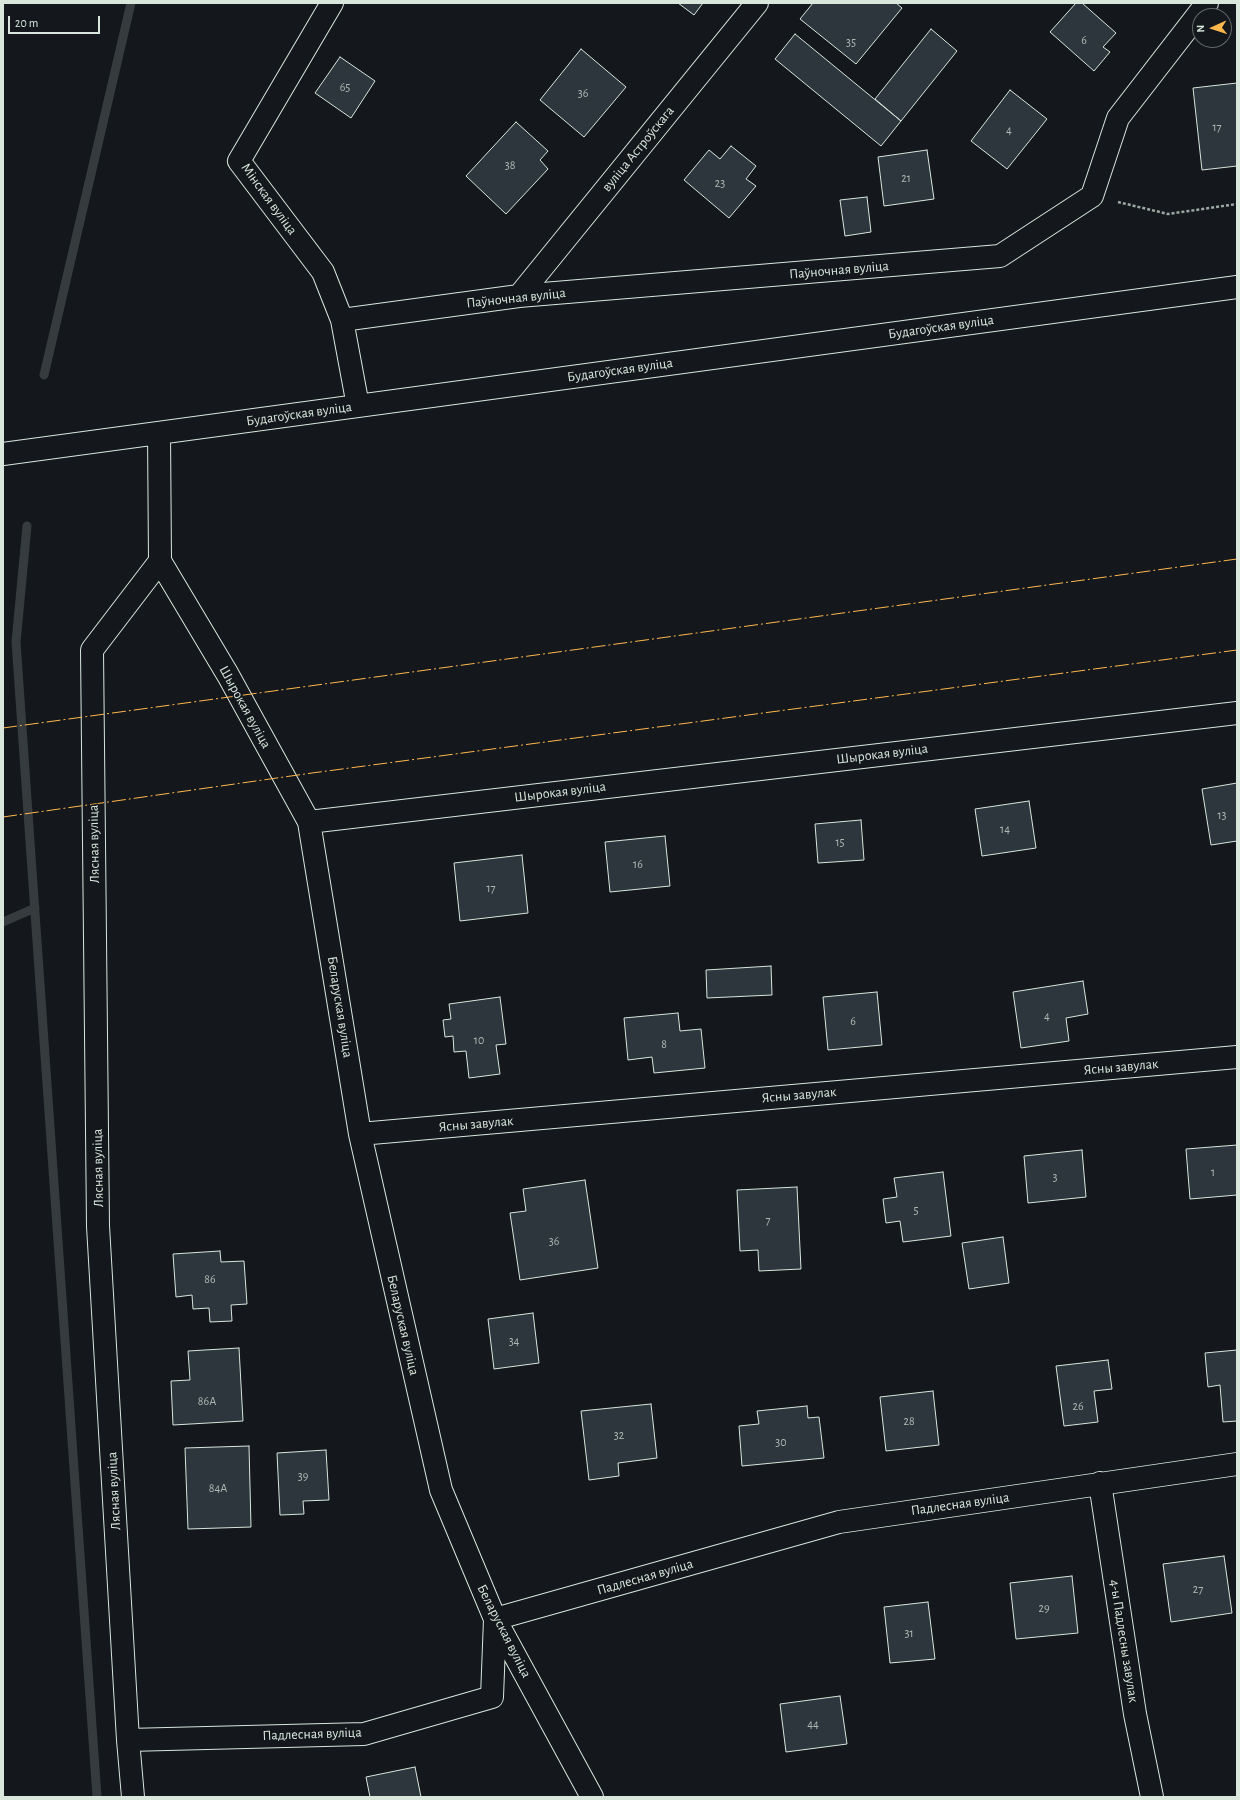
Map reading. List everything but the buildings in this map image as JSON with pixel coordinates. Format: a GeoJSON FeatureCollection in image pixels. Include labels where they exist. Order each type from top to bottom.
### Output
{"type":"FeatureCollection","features":[{"type":"Feature","properties":{"kind":"street","name":"Мінская вуліца"},"geometry":{"type":"LineString","coordinates":[[332,3],[239,161],[323,272],[342,320],[358,406]]}},
{"type":"Feature","properties":{"kind":"street","name":"вуліца Астроўскага"},"geometry":{"type":"LineString","coordinates":[[519,296],[757,3]]}},
{"type":"Feature","properties":{"kind":"street"},"geometry":{"type":"LineString","coordinates":[[1092,196],[1118,118],[1207,3]]}},
{"type":"Feature","properties":{"kind":"street","name":"Паўночная вуліца"},"geometry":{"type":"LineString","coordinates":[[342,320],[519,296],[1000,256],[1092,196]]}},
{"type":"Feature","properties":{"kind":"street","name":"Будагоўская вуліца"},"geometry":{"type":"LineString","coordinates":[[3,454],[1237,287]]}},
{"type":"Feature","properties":{"kind":"street"},"geometry":{"type":"LineString","coordinates":[[159,433],[160,561]]}},
{"type":"Feature","properties":{"kind":"street","name":"Шырокая вуліца"},"geometry":{"type":"LineString","coordinates":[[160,561],[228,675],[309,822],[1237,713]]}},
{"type":"Feature","properties":{"kind":"street","name":"Лясная вуліца"},"geometry":{"type":"LineString","coordinates":[[133,1797],[128,1740],[98,1226],[92,650],[160,561]]}},
{"type":"Feature","properties":{"kind":"street","name":"Беларуская вуліца"},"geometry":{"type":"LineString","coordinates":[[309,822],[360,1134],[441,1490],[495,1619],[592,1797]]}},
{"type":"Feature","properties":{"kind":"street","name":"Ясны завулак"},"geometry":{"type":"LineString","coordinates":[[360,1134],[1237,1057]]}},
{"type":"Feature","properties":{"kind":"street","name":"Падлесная вуліца"},"geometry":{"type":"LineString","coordinates":[[128,1740],[364,1734],[492,1697],[495,1619],[839,1522],[1237,1464]]}},
{"type":"Feature","properties":{"kind":"street","name":"4-ы Падлесны завулак"},"geometry":{"type":"LineString","coordinates":[[1100,1483],[1135,1714],[1152,1797]]}},
{"type":"Feature","properties":{"kind":"path"},"geometry":{"type":"LineString","coordinates":[[1092,196],[1168,214],[1237,204]]}},
{"type":"Feature","properties":{"kind":"waterway"},"geometry":{"type":"LineString","coordinates":[[44,375],[131,3]]}},
{"type":"Feature","properties":{"kind":"waterway"},"geometry":{"type":"LineString","coordinates":[[27,526],[16,642],[97,1797]]}},
{"type":"Feature","properties":{"kind":"waterway"},"geometry":{"type":"LineString","coordinates":[[3,922],[35,908]]}},
{"type":"Feature","properties":{"kind":"power"},"geometry":{"type":"LineString","coordinates":[[3,728],[1237,559]]}},
{"type":"Feature","properties":{"kind":"power"},"geometry":{"type":"LineString","coordinates":[[3,817],[312,773],[1237,650]]}}]}
